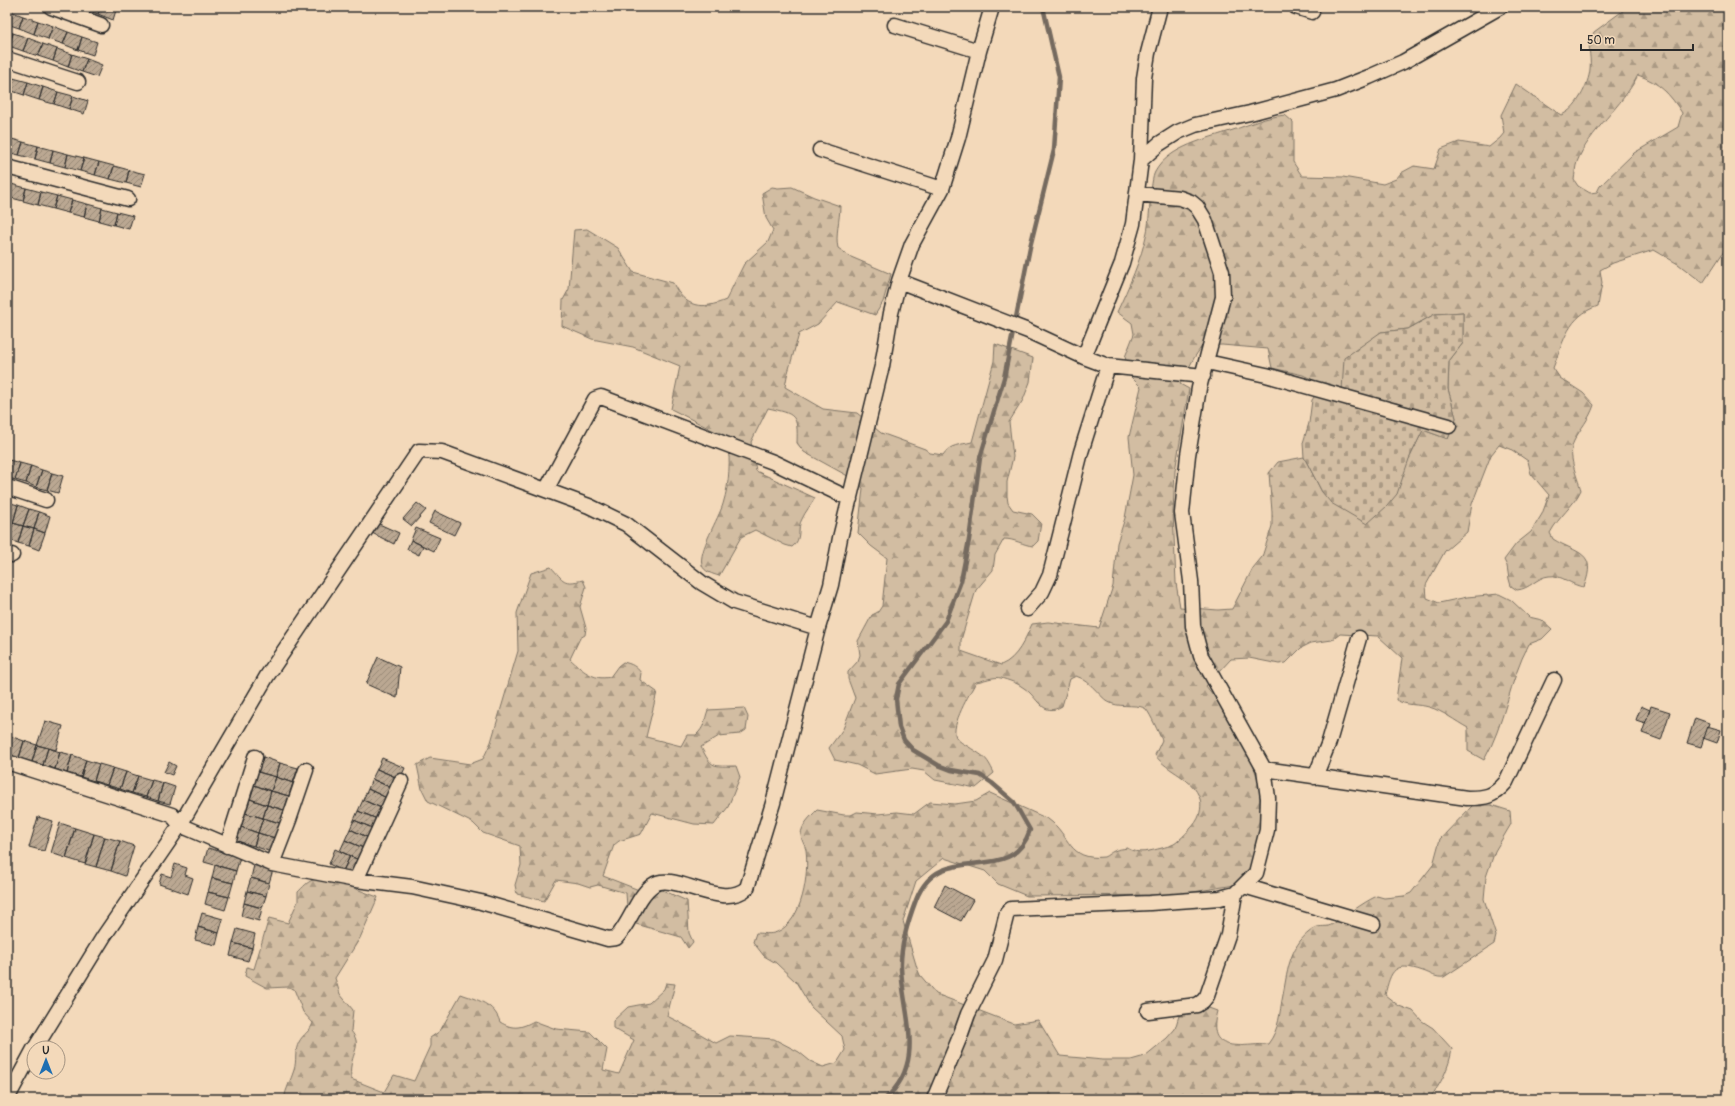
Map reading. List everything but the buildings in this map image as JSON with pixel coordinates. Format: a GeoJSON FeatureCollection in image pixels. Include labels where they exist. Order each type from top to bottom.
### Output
{"type":"FeatureCollection","features":[{"type":"Feature","properties":{"kind":"street"},"geometry":{"type":"LineString","coordinates":[[51,7],[102,25]]}},
{"type":"Feature","properties":{"kind":"street"},"geometry":{"type":"LineString","coordinates":[[7,762],[172,816],[180,825],[272,864],[356,880],[412,887],[481,902],[608,939],[616,938],[622,932],[647,890],[654,884],[665,882],[720,895],[741,893],[748,888],[773,803],[818,628],[831,585],[882,366],[891,313],[912,244],[942,190],[958,138],[979,51],[992,7]]}},
{"type":"Feature","properties":{"kind":"street"},"geometry":{"type":"LineString","coordinates":[[1084,357],[1122,263],[1133,224],[1140,160],[1144,78],[1148,53],[1160,7]]}},
{"type":"Feature","properties":{"kind":"street"},"geometry":{"type":"LineString","coordinates":[[1296,7],[1312,12]]}},
{"type":"Feature","properties":{"kind":"street"},"geometry":{"type":"LineString","coordinates":[[1140,160],[1159,144],[1178,132],[1195,125],[1336,90],[1369,77],[1403,62],[1500,7]]}},
{"type":"Feature","properties":{"kind":"street"},"geometry":{"type":"LineString","coordinates":[[894,25],[979,51]]}},
{"type":"Feature","properties":{"kind":"street"},"geometry":{"type":"LineString","coordinates":[[7,59],[78,82]]}},
{"type":"Feature","properties":{"kind":"street"},"geometry":{"type":"LineString","coordinates":[[820,150],[942,190]]}},
{"type":"Feature","properties":{"kind":"street"},"geometry":{"type":"LineString","coordinates":[[7,167],[128,199]]}},
{"type":"Feature","properties":{"kind":"street"},"geometry":{"type":"LineString","coordinates":[[934,1099],[960,1039],[968,1014],[995,960],[1007,913],[1011,909],[1150,903],[1220,898],[1240,890],[1256,873],[1267,830],[1268,798],[1264,769],[1201,656],[1193,626],[1191,581],[1182,513],[1192,428],[1203,376],[1223,297],[1222,272],[1205,220],[1197,207],[1191,202],[1180,198],[1136,194]]}},
{"type":"Feature","properties":{"kind":"street"},"geometry":{"type":"LineString","coordinates":[[900,281],[1028,331],[1084,357],[1108,366],[1203,376]]}},
{"type":"Feature","properties":{"kind":"street"},"geometry":{"type":"LineString","coordinates":[[1207,362],[1266,375],[1449,426]]}},
{"type":"Feature","properties":{"kind":"street"},"geometry":{"type":"LineString","coordinates":[[1027,609],[1042,592],[1050,575],[1082,452],[1108,366]]}},
{"type":"Feature","properties":{"kind":"street"},"geometry":{"type":"LineString","coordinates":[[546,490],[595,400],[601,397],[773,462],[850,499]]}},
{"type":"Feature","properties":{"kind":"street"},"geometry":{"type":"LineString","coordinates":[[39,1040],[104,936],[180,825],[267,676],[417,453],[425,450],[442,452],[589,506],[626,524],[702,583],[734,602],[818,628]]}},
{"type":"Feature","properties":{"kind":"street"},"geometry":{"type":"LineString","coordinates":[[7,487],[46,500]]}},
{"type":"Feature","properties":{"kind":"street"},"geometry":{"type":"LineString","coordinates":[[1315,776],[1329,742],[1360,638]]}},
{"type":"Feature","properties":{"kind":"street"},"geometry":{"type":"LineString","coordinates":[[1264,769],[1467,798],[1484,798],[1497,793],[1506,782],[1554,680]]}},
{"type":"Feature","properties":{"kind":"street"},"geometry":{"type":"LineString","coordinates":[[227,846],[256,757]]}},
{"type":"Feature","properties":{"kind":"street"},"geometry":{"type":"LineString","coordinates":[[272,864],[306,770]]}},
{"type":"Feature","properties":{"kind":"street"},"geometry":{"type":"LineString","coordinates":[[356,880],[401,781]]}},
{"type":"Feature","properties":{"kind":"street"},"geometry":{"type":"LineString","coordinates":[[1240,890],[1373,924]]}},
{"type":"Feature","properties":{"kind":"street"},"geometry":{"type":"LineString","coordinates":[[1148,1011],[1197,1005],[1207,996],[1228,935],[1240,890]]}},
{"type":"Feature","properties":{"kind":"street"},"geometry":{"type":"LineString","coordinates":[[7,1098],[26,1063]]}},
{"type":"Feature","properties":{"kind":"green space"},"geometry":{"type":"Polygon","coordinates":[[[1628,7],[1728,7],[1728,245],[1703,283],[1678,264],[1654,250],[1613,263],[1600,270],[1602,283],[1598,306],[1588,310],[1580,316],[1568,330],[1564,339],[1553,368],[1560,378],[1583,393],[1594,405],[1572,447],[1573,466],[1581,490],[1574,502],[1550,533],[1553,539],[1577,551],[1587,560],[1588,575],[1584,587],[1553,576],[1541,578],[1522,589],[1517,590],[1511,586],[1507,566],[1504,560],[1516,544],[1531,532],[1542,514],[1549,495],[1531,474],[1528,461],[1512,450],[1499,445],[1491,455],[1472,504],[1467,532],[1445,551],[1426,585],[1427,598],[1439,603],[1467,597],[1499,594],[1511,600],[1529,617],[1542,620],[1552,629],[1542,639],[1529,644],[1516,673],[1497,732],[1484,760],[1468,751],[1468,728],[1434,709],[1396,700],[1402,658],[1378,636],[1340,634],[1332,640],[1311,643],[1301,648],[1286,663],[1279,664],[1249,658],[1231,659],[1206,686],[1237,725],[1250,755],[1259,783],[1262,834],[1256,864],[1240,884],[1176,895],[1027,896],[998,884],[985,871],[944,858],[916,881],[903,921],[920,975],[936,994],[1014,1024],[1038,1020],[1060,1056],[1103,1060],[1131,1060],[1145,1056],[1167,1038],[1175,1029],[1184,999],[1217,1011],[1215,1025],[1216,1034],[1220,1041],[1227,1044],[1236,1045],[1268,1044],[1277,1026],[1292,957],[1300,941],[1307,934],[1317,927],[1333,924],[1365,902],[1377,896],[1384,898],[1404,896],[1411,893],[1433,865],[1440,839],[1473,805],[1491,805],[1510,811],[1511,824],[1495,851],[1486,877],[1484,899],[1496,936],[1494,944],[1444,977],[1406,967],[1395,970],[1389,979],[1387,986],[1385,995],[1399,1006],[1413,1011],[1422,1021],[1433,1028],[1452,1049],[1444,1076],[1429,1099],[284,1099],[295,1067],[297,1045],[313,1023],[303,1012],[294,989],[288,987],[267,988],[245,976],[247,967],[254,969],[269,918],[288,923],[298,901],[298,892],[307,883],[313,880],[320,879],[336,882],[378,897],[360,938],[335,978],[340,994],[353,1010],[351,1031],[356,1040],[356,1048],[352,1061],[351,1079],[384,1092],[394,1075],[414,1081],[430,1046],[430,1038],[440,1031],[461,994],[479,1000],[489,1006],[494,1010],[500,1022],[505,1025],[521,1027],[534,1021],[556,1029],[590,1032],[607,1049],[603,1070],[619,1074],[634,1040],[613,1028],[613,1021],[628,1007],[649,1003],[664,989],[666,983],[675,984],[667,1016],[716,1043],[730,1036],[774,1039],[799,1052],[810,1061],[823,1067],[837,1063],[845,1050],[842,1036],[811,1007],[796,982],[776,963],[764,956],[753,942],[756,933],[774,933],[786,926],[793,918],[798,908],[805,884],[807,860],[806,850],[801,837],[801,831],[807,821],[817,810],[844,815],[851,815],[857,812],[878,814],[897,812],[914,814],[930,802],[955,804],[976,801],[990,793],[1048,819],[1055,825],[1076,851],[1083,855],[1092,857],[1104,857],[1116,850],[1127,848],[1144,852],[1171,845],[1176,843],[1186,833],[1196,822],[1199,816],[1201,801],[1192,785],[1160,761],[1155,755],[1162,740],[1146,709],[1143,707],[1113,704],[1105,699],[1087,682],[1076,676],[1070,679],[1062,706],[1050,710],[1041,705],[1024,688],[1013,682],[1004,679],[992,678],[976,682],[965,701],[958,718],[955,732],[956,737],[962,743],[984,757],[994,773],[976,788],[935,780],[924,771],[912,769],[875,774],[857,765],[835,760],[829,748],[843,729],[855,698],[848,679],[848,672],[858,661],[860,655],[858,641],[872,615],[878,612],[882,606],[887,558],[871,546],[858,533],[863,488],[846,475],[804,452],[797,443],[797,427],[796,421],[793,417],[790,414],[768,408],[751,442],[756,471],[815,498],[800,523],[797,541],[792,547],[755,530],[741,537],[719,576],[705,569],[702,565],[703,552],[721,510],[727,487],[729,463],[728,438],[671,409],[680,366],[633,347],[592,339],[562,326],[563,300],[569,289],[574,230],[587,229],[618,248],[633,272],[673,283],[683,298],[695,305],[702,306],[726,300],[744,264],[768,242],[773,230],[766,218],[762,193],[772,187],[792,187],[814,197],[840,206],[837,238],[838,248],[851,257],[891,274],[883,302],[875,315],[838,302],[818,324],[799,334],[785,387],[823,409],[857,413],[881,433],[925,449],[930,453],[943,455],[952,447],[972,442],[994,361],[995,344],[1033,358],[1030,382],[1023,400],[1009,422],[1013,457],[1007,482],[1007,496],[1008,503],[1013,510],[1032,514],[1041,523],[1038,541],[1033,546],[1004,539],[995,555],[993,570],[976,590],[961,640],[961,651],[1001,665],[1012,658],[1016,653],[1024,642],[1032,624],[1048,622],[1099,628],[1113,586],[1117,543],[1125,518],[1133,475],[1129,437],[1141,387],[1131,377],[1125,357],[1134,334],[1132,323],[1117,312],[1141,253],[1148,226],[1153,177],[1161,163],[1179,150],[1201,140],[1271,117],[1285,115],[1293,122],[1293,162],[1302,176],[1343,177],[1383,184],[1396,179],[1401,173],[1414,166],[1434,169],[1441,149],[1459,142],[1489,147],[1500,138],[1504,133],[1501,115],[1516,84],[1561,115],[1572,108],[1581,96],[1587,82],[1590,64],[1589,46],[1594,32],[1628,7]],[[1638,75],[1624,97],[1589,140],[1577,162],[1574,180],[1578,186],[1590,193],[1597,192],[1600,186],[1634,153],[1678,127],[1682,113],[1673,100],[1664,90],[1646,78],[1638,75]],[[1463,312],[1435,314],[1408,329],[1381,332],[1342,391],[1325,386],[1303,375],[1272,368],[1268,349],[1222,345],[1202,346],[1180,384],[1189,389],[1175,471],[1173,512],[1176,583],[1180,607],[1218,610],[1232,609],[1253,568],[1262,557],[1272,526],[1269,473],[1278,462],[1304,457],[1322,492],[1409,459],[1423,430],[1448,439],[1456,418],[1448,389],[1449,361],[1463,343],[1463,312]]]}},
{"type":"Feature","properties":{"kind":"green space"},"geometry":{"type":"Polygon","coordinates":[[[1463,312],[1463,343],[1449,361],[1448,389],[1456,418],[1448,439],[1423,430],[1409,459],[1397,494],[1387,506],[1367,524],[1331,503],[1322,492],[1304,457],[1303,443],[1309,423],[1312,400],[1322,385],[1342,391],[1344,358],[1381,332],[1408,329],[1435,314],[1463,312]]]}},
{"type":"Feature","properties":{"kind":"green space"},"geometry":{"type":"Polygon","coordinates":[[[551,567],[564,581],[571,582],[583,580],[586,587],[580,607],[586,628],[585,635],[580,638],[570,659],[588,674],[604,678],[610,677],[623,662],[629,664],[641,673],[640,680],[657,692],[646,737],[681,746],[687,735],[696,735],[701,729],[708,710],[744,708],[748,717],[746,730],[740,734],[719,736],[701,747],[711,763],[718,766],[736,766],[740,777],[728,807],[714,825],[694,824],[652,813],[641,834],[619,841],[614,845],[603,876],[639,890],[660,889],[687,901],[689,933],[693,942],[688,948],[681,937],[636,924],[627,907],[626,893],[598,885],[590,887],[578,883],[556,880],[544,901],[517,894],[515,885],[521,865],[520,846],[483,833],[473,823],[428,801],[422,789],[417,765],[430,758],[470,764],[483,759],[491,742],[518,651],[517,613],[531,573],[551,567]]]}},
{"type":"Feature","properties":{"kind":"waterway"},"geometry":{"type":"LineString","coordinates":[[885,1099],[898,1085],[906,1070],[909,1054],[910,1037],[901,959],[905,933],[916,900],[927,881],[942,870],[958,866],[992,862],[1007,857],[1020,848],[1030,830],[1014,802],[992,783],[980,775],[951,770],[938,765],[913,750],[904,740],[899,727],[896,699],[899,684],[946,621],[961,581],[969,540],[980,458],[1004,378],[1030,247],[1054,150],[1059,77],[1043,7]]}}]}
